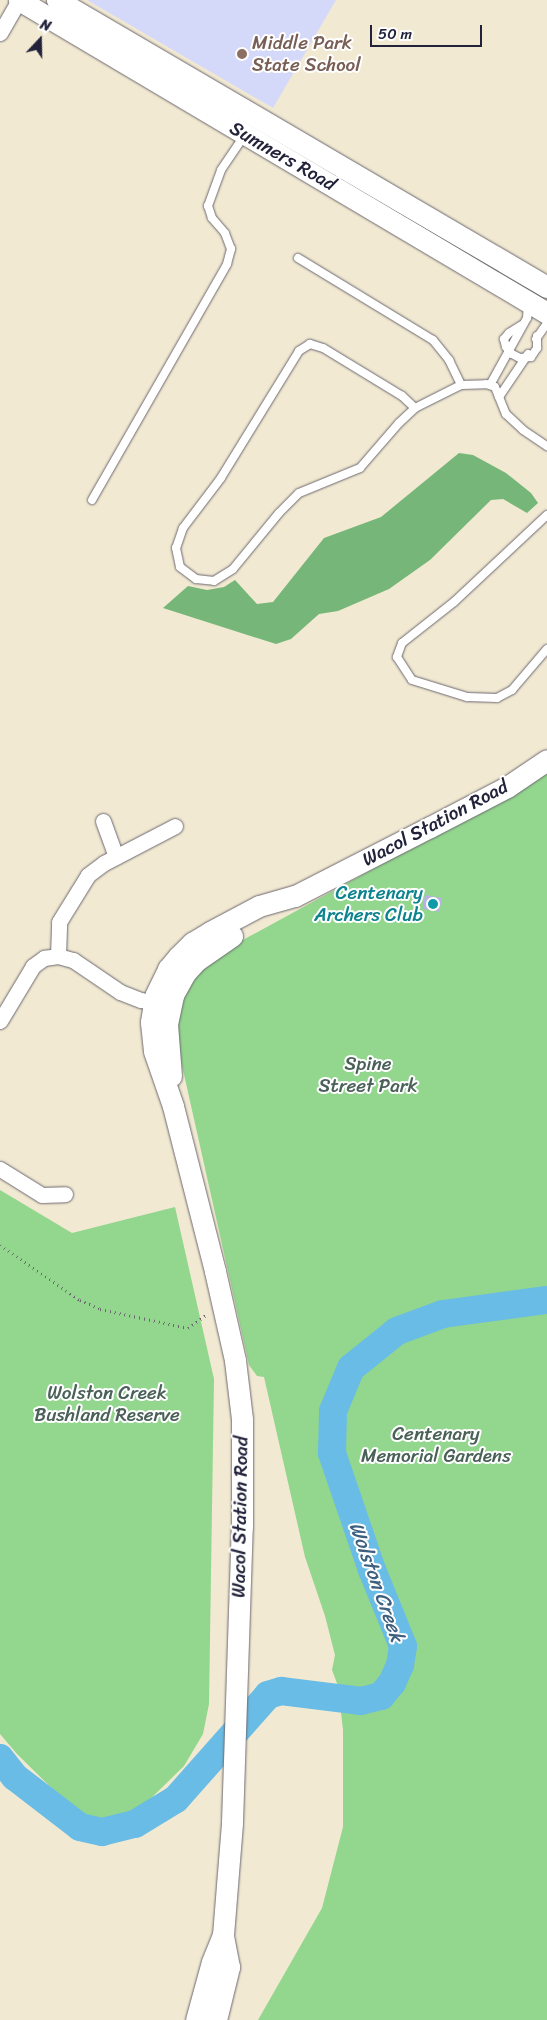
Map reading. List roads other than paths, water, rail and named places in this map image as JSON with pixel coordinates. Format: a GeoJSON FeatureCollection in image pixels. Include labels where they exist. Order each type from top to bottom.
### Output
{"type":"FeatureCollection","features":[{"type":"Feature","properties":{"kind":"main road","name":"Sumners Road"},"geometry":{"type":"LineString","coordinates":[[19,0],[245,134],[534,311]]}},
{"type":"Feature","properties":{"kind":"main road","name":"Sumners Road"},"geometry":{"type":"LineString","coordinates":[[57,0],[547,287]]}},
{"type":"Feature","properties":{"kind":"main road","name":"Wacol Station Road"},"geometry":{"type":"LineString","coordinates":[[216,2020],[229,1967],[223,1935],[232,1822],[242,1519],[242,1419],[234,1360],[222,1304],[173,1106],[154,1051],[151,1022],[162,1004],[155,996],[168,969],[192,943],[259,906],[295,896],[507,787],[547,760]]}},
{"type":"Feature","properties":{"kind":"main road","name":"Wacol Station Road"},"geometry":{"type":"LineString","coordinates":[[196,2020],[212,1962],[223,1935]]}},
{"type":"Feature","properties":{"kind":"street"},"geometry":{"type":"LineString","coordinates":[[0,33],[19,0]]}},
{"type":"Feature","properties":{"kind":"street"},"geometry":{"type":"LineString","coordinates":[[103,821],[116,857]]}},
{"type":"Feature","properties":{"kind":"street"},"geometry":{"type":"LineString","coordinates":[[58,956],[57,933],[63,914],[88,875],[116,857],[175,826]]}},
{"type":"Feature","properties":{"kind":"street"},"geometry":{"type":"LineString","coordinates":[[0,1022],[33,966],[44,958],[58,956],[73,960],[120,992],[162,1004]]}},
{"type":"Feature","properties":{"kind":"street"},"geometry":{"type":"LineString","coordinates":[[0,1169],[42,1195],[65,1194]]}},
{"type":"Feature","properties":{"kind":"lane"},"geometry":{"type":"LineString","coordinates":[[92,500],[227,264],[232,249],[225,233],[212,218],[208,206],[221,170],[245,134]]}},
{"type":"Feature","properties":{"kind":"lane"},"geometry":{"type":"LineString","coordinates":[[298,258],[433,340],[449,360],[461,385]]}},
{"type":"Feature","properties":{"kind":"lane"},"geometry":{"type":"LineString","coordinates":[[490,385],[509,350],[534,311]]}},
{"type":"Feature","properties":{"kind":"lane"},"geometry":{"type":"LineString","coordinates":[[499,396],[547,323]]}},
{"type":"Feature","properties":{"kind":"lane"},"geometry":{"type":"LineString","coordinates":[[415,408],[402,396],[324,348],[310,344],[299,352],[221,478],[183,528],[176,548],[180,567],[196,580],[214,582],[233,569],[279,513],[299,493],[360,468],[398,423],[415,408],[461,385],[490,385],[495,387],[506,414],[522,430],[547,446]]}},
{"type":"Feature","properties":{"kind":"lane"},"geometry":{"type":"LineString","coordinates":[[509,350],[520,358],[526,357]]}},
{"type":"Feature","properties":{"kind":"lane"},"geometry":{"type":"LineString","coordinates":[[547,515],[454,602],[402,643],[397,657],[412,680],[467,697],[498,698],[512,690],[547,649]]}},
{"type":"Feature","properties":{"kind":"waterway","name":"Wolston Creek"},"geometry":{"type":"LineString","coordinates":[[0,1758],[15,1777],[80,1827],[102,1832],[135,1824],[176,1799],[268,1695],[281,1691],[361,1701],[381,1696],[392,1683],[400,1665],[403,1646],[372,1570],[332,1453],[333,1411],[351,1368],[397,1331],[443,1314],[547,1300]]}},
{"type":"Feature","properties":{"kind":"place","name":"Middle Park State School"},"geometry":{"type":"Point","coordinates":[242,54]}},
{"type":"Feature","properties":{"kind":"place","name":"Centenary Archers Club"},"geometry":{"type":"Point","coordinates":[433,904]}},
{"type":"Feature","properties":{"kind":"park label","name":"Spine Street Park"},"geometry":{"type":"Point","coordinates":[368,1075]}},
{"type":"Feature","properties":{"kind":"park label","name":"Wolston Creek Bushland Reserve"},"geometry":{"type":"Point","coordinates":[107,1404]}},
{"type":"Feature","properties":{"kind":"park label","name":"Centenary Memorial Gardens"},"geometry":{"type":"Point","coordinates":[436,1445]}}]}
